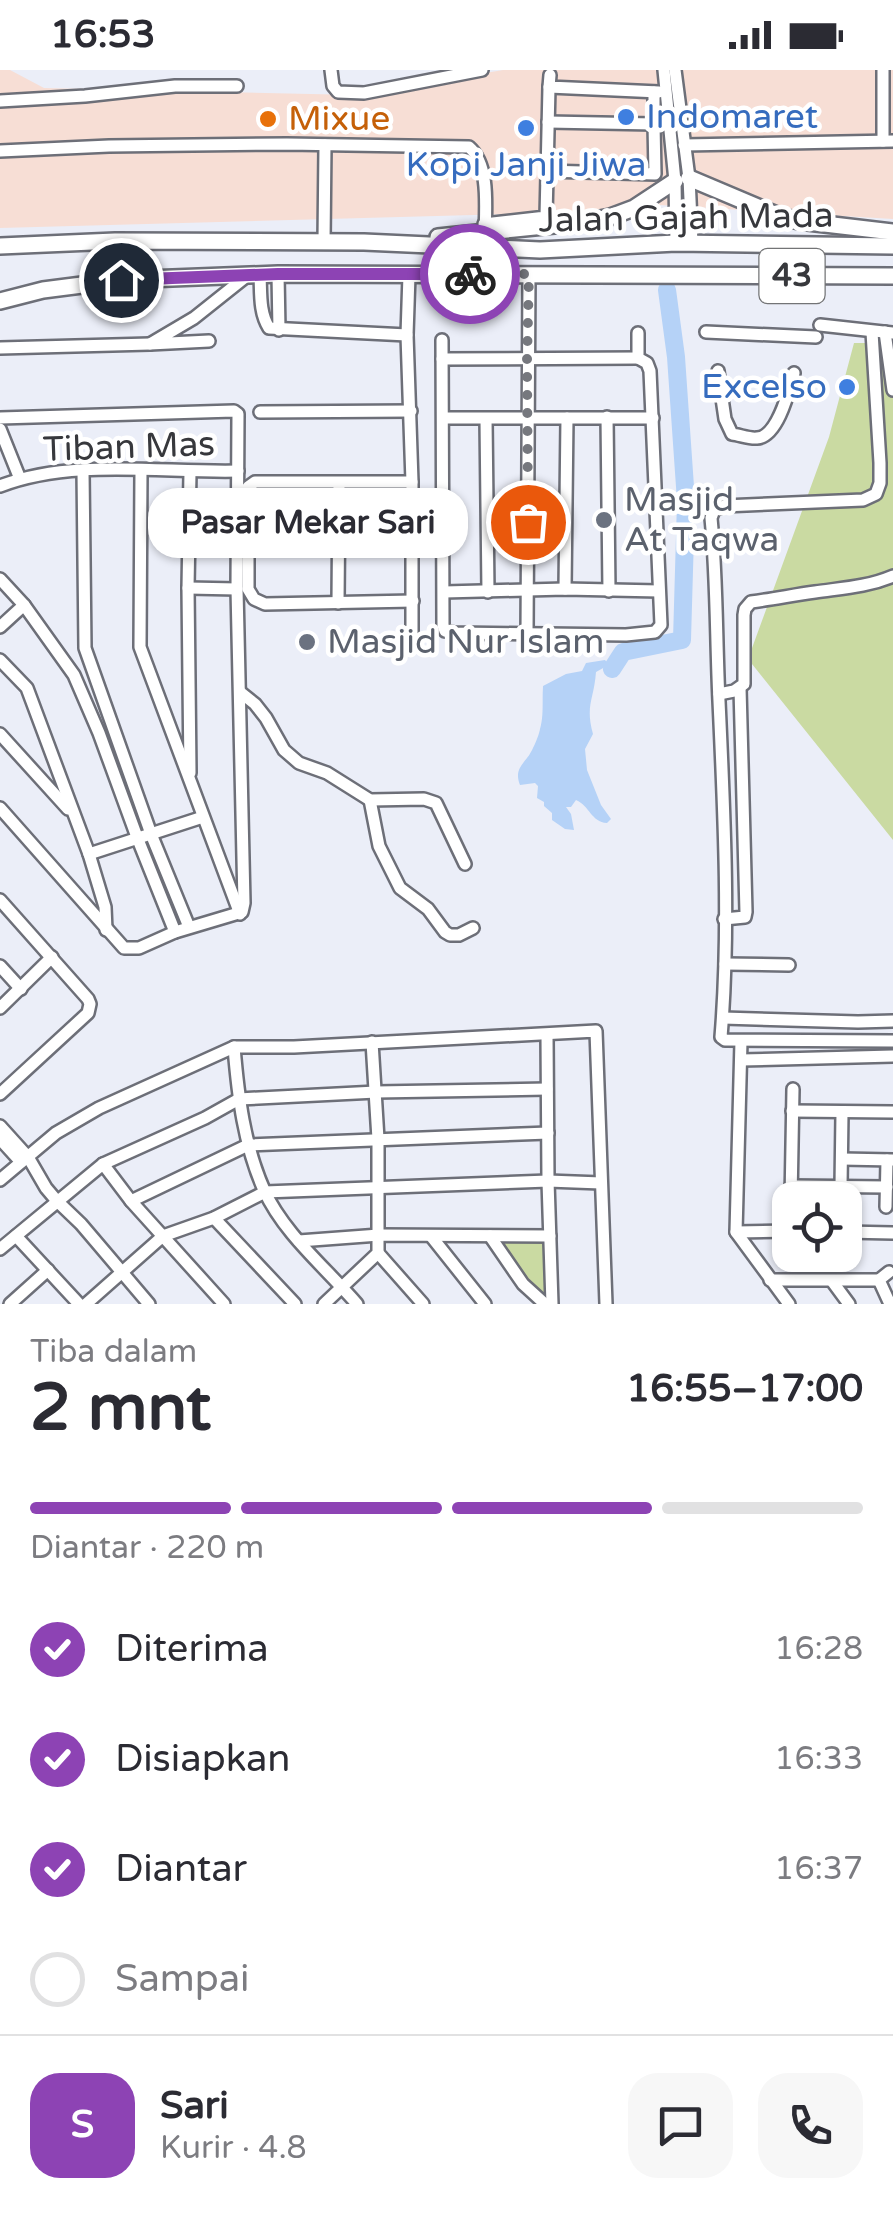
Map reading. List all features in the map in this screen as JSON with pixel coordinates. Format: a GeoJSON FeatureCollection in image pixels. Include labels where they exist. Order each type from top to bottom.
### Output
{"type":"FeatureCollection","features":[{"type":"Feature","properties":{"kind":"highway"},"geometry":{"type":"LineString","coordinates":[[485,234],[610,217],[682,180],[779,216],[893,232]]}},
{"type":"Feature","properties":{"kind":"highway","name":"Jalan Gajah Mada"},"geometry":{"type":"LineString","coordinates":[[0,246],[115,241],[364,242],[485,234],[540,250],[684,243],[893,246]]}},
{"type":"Feature","properties":{"kind":"highway"},"geometry":{"type":"LineString","coordinates":[[672,275],[684,243]]}},
{"type":"Feature","properties":{"kind":"highway"},"geometry":{"type":"LineString","coordinates":[[684,243],[692,276]]}},
{"type":"Feature","properties":{"kind":"highway","name":"Jalan Gajah Mada"},"geometry":{"type":"LineString","coordinates":[[0,301],[43,290],[121,280],[278,274],[893,276]]}},
{"type":"Feature","properties":{"kind":"street"},"geometry":{"type":"LineString","coordinates":[[332,70],[332,86],[338,92],[364,93],[482,70]]}},
{"type":"Feature","properties":{"kind":"street"},"geometry":{"type":"LineString","coordinates":[[410,70],[411,84]]}},
{"type":"Feature","properties":{"kind":"street"},"geometry":{"type":"LineString","coordinates":[[546,171],[655,174],[654,124],[664,70]]}},
{"type":"Feature","properties":{"kind":"street"},"geometry":{"type":"LineString","coordinates":[[675,70],[684,145],[684,243]]}},
{"type":"Feature","properties":{"kind":"street"},"geometry":{"type":"LineString","coordinates":[[684,145],[888,141],[883,70]]}},
{"type":"Feature","properties":{"kind":"street"},"geometry":{"type":"LineString","coordinates":[[0,151],[109,146],[469,147],[480,158],[484,173],[485,234],[546,217],[549,81],[660,92]]}},
{"type":"Feature","properties":{"kind":"street"},"geometry":{"type":"LineString","coordinates":[[0,100],[175,86],[237,86]]}},
{"type":"Feature","properties":{"kind":"street"},"geometry":{"type":"LineString","coordinates":[[660,92],[682,180]]}},
{"type":"Feature","properties":{"kind":"street"},"geometry":{"type":"LineString","coordinates":[[548,122],[669,124]]}},
{"type":"Feature","properties":{"kind":"street"},"geometry":{"type":"LineString","coordinates":[[324,145],[324,242]]}},
{"type":"Feature","properties":{"kind":"street"},"geometry":{"type":"LineString","coordinates":[[278,274],[279,330]]}},
{"type":"Feature","properties":{"kind":"street"},"geometry":{"type":"LineString","coordinates":[[409,274],[406,335],[411,410],[412,635]]}},
{"type":"Feature","properties":{"kind":"street"},"geometry":{"type":"LineString","coordinates":[[528,634],[529,274]]}},
{"type":"Feature","properties":{"kind":"street"},"geometry":{"type":"LineString","coordinates":[[150,344],[254,275],[269,328],[406,335]]}},
{"type":"Feature","properties":{"kind":"street"},"geometry":{"type":"LineString","coordinates":[[706,332],[883,332]]}},
{"type":"Feature","properties":{"kind":"street"},"geometry":{"type":"LineString","coordinates":[[883,332],[893,390]]}},
{"type":"Feature","properties":{"kind":"street"},"geometry":{"type":"LineString","coordinates":[[883,332],[880,483],[876,494],[863,500],[724,506],[712,513],[722,776],[722,1039],[893,1041]]}},
{"type":"Feature","properties":{"kind":"street"},"geometry":{"type":"LineString","coordinates":[[638,334],[638,358]]}},
{"type":"Feature","properties":{"kind":"street"},"geometry":{"type":"LineString","coordinates":[[442,340],[442,358],[443,418],[444,592],[443,624],[448,632],[656,632],[660,626],[654,418],[647,362],[638,358],[442,358]]}},
{"type":"Feature","properties":{"kind":"street"},"geometry":{"type":"LineString","coordinates":[[0,348],[209,341]]}},
{"type":"Feature","properties":{"kind":"street"},"geometry":{"type":"LineString","coordinates":[[718,371],[725,419],[732,434],[756,438],[766,436],[774,428],[794,373]]}},
{"type":"Feature","properties":{"kind":"street"},"geometry":{"type":"LineString","coordinates":[[260,412],[411,410]]}},
{"type":"Feature","properties":{"kind":"street","name":"Tiban Mas"},"geometry":{"type":"LineString","coordinates":[[0,418],[234,411],[238,414],[238,471],[83,470],[0,484]]}},
{"type":"Feature","properties":{"kind":"street"},"geometry":{"type":"LineString","coordinates":[[606,417],[608,591]]}},
{"type":"Feature","properties":{"kind":"street"},"geometry":{"type":"LineString","coordinates":[[443,418],[654,418]]}},
{"type":"Feature","properties":{"kind":"street"},"geometry":{"type":"LineString","coordinates":[[565,589],[566,418]]}},
{"type":"Feature","properties":{"kind":"street"},"geometry":{"type":"LineString","coordinates":[[486,419],[488,592]]}},
{"type":"Feature","properties":{"kind":"street","name":"Tiban Mas"},"geometry":{"type":"LineString","coordinates":[[0,430],[20,479]]}},
{"type":"Feature","properties":{"kind":"street"},"geometry":{"type":"LineString","coordinates":[[83,470],[85,648],[189,927]]}},
{"type":"Feature","properties":{"kind":"street"},"geometry":{"type":"LineString","coordinates":[[141,470],[140,647],[240,914]]}},
{"type":"Feature","properties":{"kind":"street"},"geometry":{"type":"LineString","coordinates":[[238,471],[244,903],[240,914]]}},
{"type":"Feature","properties":{"kind":"street"},"geometry":{"type":"LineString","coordinates":[[190,472],[190,780]]}},
{"type":"Feature","properties":{"kind":"street"},"geometry":{"type":"LineString","coordinates":[[412,482],[250,484],[248,589],[254,599],[265,604],[413,601]]}},
{"type":"Feature","properties":{"kind":"street"},"geometry":{"type":"LineString","coordinates":[[338,483],[338,604]]}},
{"type":"Feature","properties":{"kind":"street"},"geometry":{"type":"LineString","coordinates":[[248,546],[338,544]]}},
{"type":"Feature","properties":{"kind":"street"},"geometry":{"type":"LineString","coordinates":[[724,919],[740,919],[746,912],[740,688],[745,676],[745,609],[751,602],[856,588],[893,576]]}},
{"type":"Feature","properties":{"kind":"street"},"geometry":{"type":"LineString","coordinates":[[0,578],[74,674],[176,932]]}},
{"type":"Feature","properties":{"kind":"street"},"geometry":{"type":"LineString","coordinates":[[188,588],[237,589]]}},
{"type":"Feature","properties":{"kind":"street"},"geometry":{"type":"LineString","coordinates":[[444,592],[659,592]]}},
{"type":"Feature","properties":{"kind":"street"},"geometry":{"type":"LineString","coordinates":[[0,627],[24,605]]}},
{"type":"Feature","properties":{"kind":"street"},"geometry":{"type":"LineString","coordinates":[[0,660],[27,688],[89,854],[105,907],[106,930]]}},
{"type":"Feature","properties":{"kind":"street"},"geometry":{"type":"LineString","coordinates":[[719,694],[740,688]]}},
{"type":"Feature","properties":{"kind":"street"},"geometry":{"type":"LineString","coordinates":[[240,692],[266,718],[290,758],[327,774],[370,800],[424,798],[436,803],[465,864]]}},
{"type":"Feature","properties":{"kind":"street"},"geometry":{"type":"LineString","coordinates":[[0,734],[73,814]]}},
{"type":"Feature","properties":{"kind":"street"},"geometry":{"type":"LineString","coordinates":[[370,800],[379,846],[400,888],[428,909],[450,935],[472,928]]}},
{"type":"Feature","properties":{"kind":"street"},"geometry":{"type":"LineString","coordinates":[[0,808],[122,947],[138,948],[189,927],[240,914]]}},
{"type":"Feature","properties":{"kind":"street"},"geometry":{"type":"LineString","coordinates":[[89,854],[203,817]]}},
{"type":"Feature","properties":{"kind":"street"},"geometry":{"type":"LineString","coordinates":[[0,900],[88,1000],[89,1009],[0,1094]]}},
{"type":"Feature","properties":{"kind":"street"},"geometry":{"type":"LineString","coordinates":[[0,1008],[52,958]]}},
{"type":"Feature","properties":{"kind":"street"},"geometry":{"type":"LineString","coordinates":[[724,964],[789,965]]}},
{"type":"Feature","properties":{"kind":"street"},"geometry":{"type":"LineString","coordinates":[[0,966],[21,989]]}},
{"type":"Feature","properties":{"kind":"street"},"geometry":{"type":"LineString","coordinates":[[723,1018],[893,1021]]}},
{"type":"Feature","properties":{"kind":"street"},"geometry":{"type":"LineString","coordinates":[[0,1180],[56,1132],[99,1108],[234,1047],[596,1031],[606,1304]]}},
{"type":"Feature","properties":{"kind":"street"},"geometry":{"type":"LineString","coordinates":[[543,1303],[550,1236],[548,1034]]}},
{"type":"Feature","properties":{"kind":"street"},"geometry":{"type":"LineString","coordinates":[[741,1041],[736,1232],[790,1304]]}},
{"type":"Feature","properties":{"kind":"street"},"geometry":{"type":"LineString","coordinates":[[324,1304],[378,1253],[378,1139],[372,1042]]}},
{"type":"Feature","properties":{"kind":"street"},"geometry":{"type":"LineString","coordinates":[[234,1047],[238,1099],[248,1145],[265,1192],[299,1240],[357,1304]]}},
{"type":"Feature","properties":{"kind":"street"},"geometry":{"type":"LineString","coordinates":[[741,1060],[893,1056]]}},
{"type":"Feature","properties":{"kind":"street"},"geometry":{"type":"LineString","coordinates":[[0,1249],[103,1164],[238,1099],[547,1089]]}},
{"type":"Feature","properties":{"kind":"street"},"geometry":{"type":"LineString","coordinates":[[792,1182],[793,1090]]}},
{"type":"Feature","properties":{"kind":"street"},"geometry":{"type":"LineString","coordinates":[[792,1111],[893,1112]]}},
{"type":"Feature","properties":{"kind":"street"},"geometry":{"type":"LineString","coordinates":[[841,1182],[842,1113]]}},
{"type":"Feature","properties":{"kind":"street"},"geometry":{"type":"LineString","coordinates":[[0,1126],[46,1188],[149,1304]]}},
{"type":"Feature","properties":{"kind":"street"},"geometry":{"type":"LineString","coordinates":[[131,1201],[248,1145],[548,1133]]}},
{"type":"Feature","properties":{"kind":"street"},"geometry":{"type":"LineString","coordinates":[[0,1139],[24,1160]]}},
{"type":"Feature","properties":{"kind":"street"},"geometry":{"type":"LineString","coordinates":[[842,1158],[890,1160],[886,1207]]}},
{"type":"Feature","properties":{"kind":"street"},"geometry":{"type":"LineString","coordinates":[[103,1164],[131,1201],[224,1304]]}},
{"type":"Feature","properties":{"kind":"street"},"geometry":{"type":"LineString","coordinates":[[16,1236],[82,1304],[164,1236],[214,1218],[265,1192],[548,1181],[601,1183]]}},
{"type":"Feature","properties":{"kind":"street"},"geometry":{"type":"LineString","coordinates":[[862,1186],[887,1187]]}},
{"type":"Feature","properties":{"kind":"street"},"geometry":{"type":"LineString","coordinates":[[214,1218],[294,1304]]}},
{"type":"Feature","properties":{"kind":"street"},"geometry":{"type":"LineString","coordinates":[[736,1232],[772,1231]]}},
{"type":"Feature","properties":{"kind":"street"},"geometry":{"type":"LineString","coordinates":[[862,1232],[893,1233]]}},
{"type":"Feature","properties":{"kind":"street"},"geometry":{"type":"LineString","coordinates":[[299,1240],[379,1234],[550,1236]]}},
{"type":"Feature","properties":{"kind":"street"},"geometry":{"type":"LineString","coordinates":[[431,1236],[485,1304]]}},
{"type":"Feature","properties":{"kind":"street"},"geometry":{"type":"LineString","coordinates":[[490,1236],[523,1284],[543,1303]]}},
{"type":"Feature","properties":{"kind":"street"},"geometry":{"type":"LineString","coordinates":[[378,1253],[423,1304]]}},
{"type":"Feature","properties":{"kind":"street"},"geometry":{"type":"LineString","coordinates":[[10,1304],[48,1270]]}},
{"type":"Feature","properties":{"kind":"street"},"geometry":{"type":"LineString","coordinates":[[770,1280],[832,1281],[884,1276],[890,1304]]}},
{"type":"Feature","properties":{"kind":"street"},"geometry":{"type":"LineString","coordinates":[[832,1281],[848,1304]]}},
{"type":"Feature","properties":{"kind":"shaded area"},"geometry":{"type":"Polygon","coordinates":[[[0,70],[10,70],[44,88],[356,95],[503,70],[893,70],[893,219],[659,205],[653,210],[0,228],[0,70]]]}},
{"type":"Feature","properties":{"kind":"green space"},"geometry":{"type":"Polygon","coordinates":[[[854,343],[893,343],[893,840],[748,659],[829,437],[854,343]]]}},
{"type":"Feature","properties":{"kind":"green space"},"geometry":{"type":"Polygon","coordinates":[[[490,1236],[550,1236],[550,1304],[545,1304],[490,1236]]]}},
{"type":"Feature","properties":{"kind":"water"},"geometry":{"type":"Polygon","coordinates":[[[605,660],[612,669],[605,667],[596,672],[590,709],[593,734],[585,749],[587,770],[611,819],[607,823],[597,820],[576,800],[566,807],[574,830],[565,829],[552,820],[552,813],[537,798],[538,786],[520,785],[518,773],[539,732],[543,686],[582,671],[586,663],[605,660]]]}},
{"type":"Feature","properties":{"kind":"waterway"},"geometry":{"type":"LineString","coordinates":[[612,669],[623,652],[682,640],[686,501],[667,290]]}},
{"type":"Feature","properties":{"kind":"way so far"},"geometry":{"type":"LineString","coordinates":[[470,274],[529,274],[528,522]]}},
{"type":"Feature","properties":{"kind":"place","name":"Indomaret"},"geometry":{"type":"Point","coordinates":[626,117]}},
{"type":"Feature","properties":{"kind":"place","name":"Mixue"},"geometry":{"type":"Point","coordinates":[268,119]}},
{"type":"Feature","properties":{"kind":"place","name":"Kopi Janji Jiwa"},"geometry":{"type":"Point","coordinates":[526,128]}},
{"type":"Feature","properties":{"kind":"place","name":"Excelso"},"geometry":{"type":"Point","coordinates":[847,387]}},
{"type":"Feature","properties":{"kind":"place","name":"Masjid At Taqwa"},"geometry":{"type":"Point","coordinates":[604,520]}},
{"type":"Feature","properties":{"kind":"place","name":"Pasar Mekar Sari"},"geometry":{"type":"Point","coordinates":[528,522]}},
{"type":"Feature","properties":{"kind":"place","name":"Masjid Nur Islam"},"geometry":{"type":"Point","coordinates":[307,642]}},
{"type":"Feature","properties":{"kind":"route"},"geometry":{"type":"LineString","coordinates":[[121,280],[278,274],[470,274]]}}]}
